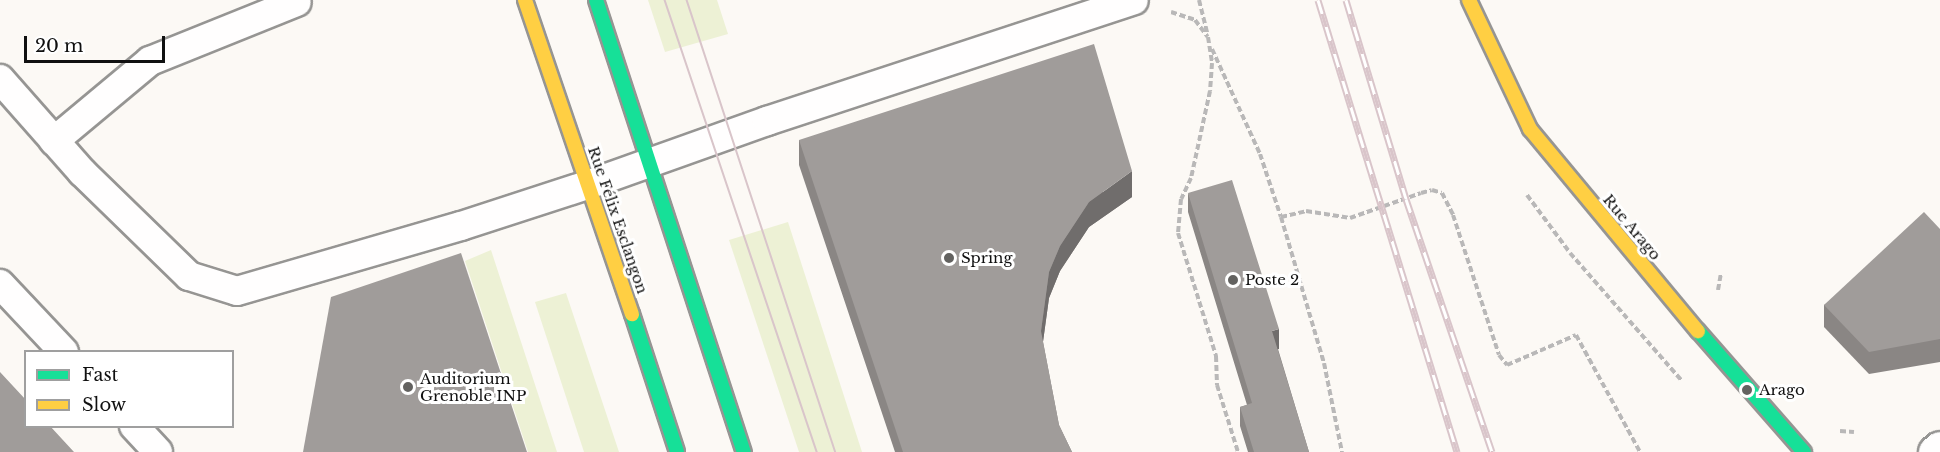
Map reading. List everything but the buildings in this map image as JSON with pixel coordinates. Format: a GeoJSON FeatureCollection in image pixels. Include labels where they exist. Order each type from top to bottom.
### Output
{"type":"FeatureCollection","features":[{"type":"Feature","properties":{"kind":"street","name":"Rue Félix Esclangon"},"geometry":{"type":"LineString","coordinates":[[525,0],[590,184],[677,452]]}},
{"type":"Feature","properties":{"kind":"street"},"geometry":{"type":"LineString","coordinates":[[596,0],[744,452]]}},
{"type":"Feature","properties":{"kind":"street","name":"Rue Arago"},"geometry":{"type":"LineString","coordinates":[[1469,0],[1530,129],[1747,390],[1804,452]]}},
{"type":"Feature","properties":{"kind":"street"},"geometry":{"type":"LineString","coordinates":[[1935,452],[1940,448]]}},
{"type":"Feature","properties":{"kind":"lane"},"geometry":{"type":"LineString","coordinates":[[0,79],[82,172],[189,276],[237,291],[461,226],[651,164],[766,120],[1134,0]]}},
{"type":"Feature","properties":{"kind":"lane"},"geometry":{"type":"LineString","coordinates":[[54,141],[150,61],[297,2]]}},
{"type":"Feature","properties":{"kind":"lane"},"geometry":{"type":"LineString","coordinates":[[0,284],[63,350]]}},
{"type":"Feature","properties":{"kind":"lane"},"geometry":{"type":"LineString","coordinates":[[136,428],[158,452]]}},
{"type":"Feature","properties":{"kind":"path"},"geometry":{"type":"LineString","coordinates":[[1199,0],[1212,63],[1210,91],[1191,178],[1180,199],[1178,233],[1216,356],[1216,386],[1238,452]]}},
{"type":"Feature","properties":{"kind":"path"},"geometry":{"type":"LineString","coordinates":[[1164,8],[1195,20],[1208,37],[1217,63],[1260,154],[1324,363],[1342,452]]}},
{"type":"Feature","properties":{"kind":"path"},"geometry":{"type":"LineString","coordinates":[[1281,217],[1306,211],[1350,219],[1420,193],[1432,190],[1442,193],[1453,215],[1499,355],[1507,365],[1576,334],[1640,452]]}},
{"type":"Feature","properties":{"kind":"green space"},"geometry":{"type":"Polygon","coordinates":[[[648,0],[717,0],[728,34],[665,52],[648,0]]]}},
{"type":"Feature","properties":{"kind":"green space"},"geometry":{"type":"Polygon","coordinates":[[[788,222],[862,452],[799,452],[729,240],[788,222]]]}},
{"type":"Feature","properties":{"kind":"green space"},"geometry":{"type":"Polygon","coordinates":[[[491,250],[557,452],[528,452],[465,261],[491,250]]]}},
{"type":"Feature","properties":{"kind":"green space"},"geometry":{"type":"Polygon","coordinates":[[[566,293],[619,452],[584,452],[535,302],[566,293]]]}},
{"type":"Feature","properties":{"kind":"tram line"},"geometry":{"type":"LineString","coordinates":[[665,0],[817,452]]}},
{"type":"Feature","properties":{"kind":"tram line"},"geometry":{"type":"LineString","coordinates":[[687,0],[836,452]]}},
{"type":"Feature","properties":{"kind":"railway"},"geometry":{"type":"LineString","coordinates":[[1318,0],[1457,452]]}},
{"type":"Feature","properties":{"kind":"railway"},"geometry":{"type":"LineString","coordinates":[[1346,0],[1406,199],[1492,452]]}},
{"type":"Feature","properties":{"kind":"traffic: fast"},"geometry":{"type":"LineString","coordinates":[[596,0],[744,452]]}},
{"type":"Feature","properties":{"kind":"traffic: fast"},"geometry":{"type":"LineString","coordinates":[[632,314],[677,452]]}},
{"type":"Feature","properties":{"kind":"traffic: fast"},"geometry":{"type":"LineString","coordinates":[[1698,331],[1804,452]]}},
{"type":"Feature","properties":{"kind":"traffic: slow"},"geometry":{"type":"LineString","coordinates":[[525,0],[632,314]]}},
{"type":"Feature","properties":{"kind":"traffic: slow"},"geometry":{"type":"LineString","coordinates":[[1469,0],[1530,129],[1698,331]]}},
{"type":"Feature","properties":{"kind":"place","name":"Spring"},"geometry":{"type":"Point","coordinates":[949,258]}},
{"type":"Feature","properties":{"kind":"place","name":"Poste 2"},"geometry":{"type":"Point","coordinates":[1233,280]}},
{"type":"Feature","properties":{"kind":"place","name":"Auditorium Grenoble INP"},"geometry":{"type":"Point","coordinates":[408,387]}},
{"type":"Feature","properties":{"kind":"place","name":"Arago"},"geometry":{"type":"Point","coordinates":[1747,390]}}]}
